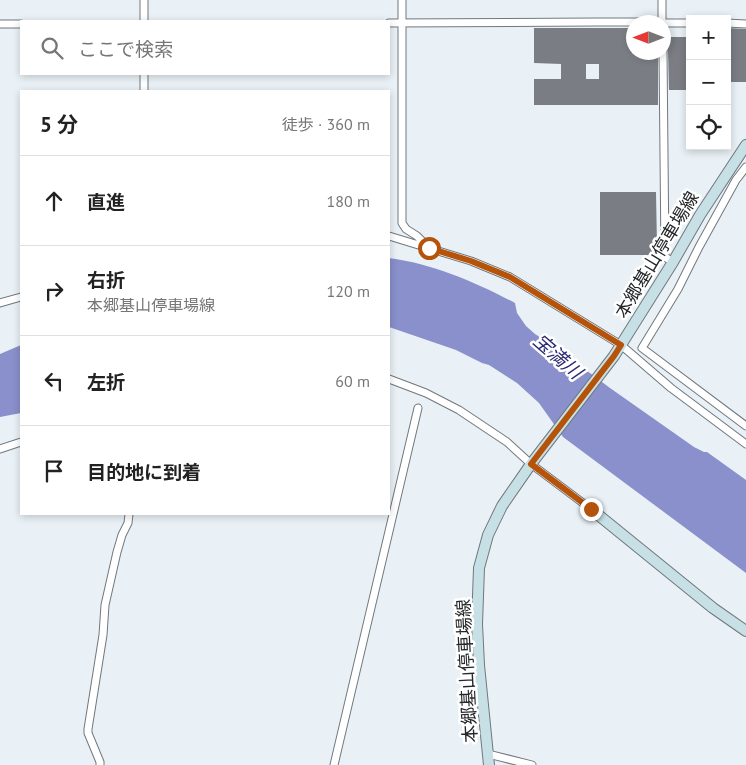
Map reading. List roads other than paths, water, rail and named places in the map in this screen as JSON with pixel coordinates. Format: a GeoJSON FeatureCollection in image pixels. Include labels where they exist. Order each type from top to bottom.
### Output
{"type":"FeatureCollection","features":[{"type":"Feature","properties":{"kind":"main road","name":"本郷基山停車場線"},"geometry":{"type":"LineString","coordinates":[[488,760],[477,624],[480,568],[488,536],[502,506],[532,462],[614,356],[700,215],[746,145]]}},
{"type":"Feature","properties":{"kind":"main road"},"geometry":{"type":"LineString","coordinates":[[591,509],[713,608],[746,631]]}},
{"type":"Feature","properties":{"kind":"street"},"geometry":{"type":"LineString","coordinates":[[144,0],[144,20]]}},
{"type":"Feature","properties":{"kind":"street"},"geometry":{"type":"LineString","coordinates":[[402,0],[402,223],[406,229],[417,236],[429,248]]}},
{"type":"Feature","properties":{"kind":"street"},"geometry":{"type":"LineString","coordinates":[[662,0],[663,15]]}},
{"type":"Feature","properties":{"kind":"street"},"geometry":{"type":"LineString","coordinates":[[390,23],[626,22]]}},
{"type":"Feature","properties":{"kind":"street"},"geometry":{"type":"LineString","coordinates":[[671,23],[686,23]]}},
{"type":"Feature","properties":{"kind":"street"},"geometry":{"type":"LineString","coordinates":[[0,24],[20,24]]}},
{"type":"Feature","properties":{"kind":"street"},"geometry":{"type":"LineString","coordinates":[[731,24],[746,24]]}},
{"type":"Feature","properties":{"kind":"street"},"geometry":{"type":"LineString","coordinates":[[663,60],[666,257],[673,262]]}},
{"type":"Feature","properties":{"kind":"street"},"geometry":{"type":"LineString","coordinates":[[144,75],[144,90]]}},
{"type":"Feature","properties":{"kind":"street"},"geometry":{"type":"LineString","coordinates":[[746,167],[736,180],[699,246],[678,290],[642,348],[746,426]]}},
{"type":"Feature","properties":{"kind":"street"},"geometry":{"type":"LineString","coordinates":[[390,236],[471,261],[510,277],[621,345],[672,388],[746,444]]}},
{"type":"Feature","properties":{"kind":"street"},"geometry":{"type":"LineString","coordinates":[[0,303],[20,297]]}},
{"type":"Feature","properties":{"kind":"street"},"geometry":{"type":"LineString","coordinates":[[390,379],[426,393],[459,410],[508,442],[591,509]]}},
{"type":"Feature","properties":{"kind":"street"},"geometry":{"type":"LineString","coordinates":[[334,765],[418,408]]}},
{"type":"Feature","properties":{"kind":"street"},"geometry":{"type":"LineString","coordinates":[[0,449],[20,442]]}},
{"type":"Feature","properties":{"kind":"street"},"geometry":{"type":"LineString","coordinates":[[100,765],[88,729],[103,635],[105,605],[117,552],[129,515]]}},
{"type":"Feature","properties":{"kind":"street"},"geometry":{"type":"LineString","coordinates":[[488,760],[532,765]]}},
{"type":"Feature","properties":{"kind":"water","name":"宝満川"},"geometry":{"type":"Polygon","coordinates":[[[390,258],[438,269],[485,288],[515,303],[517,313],[526,326],[535,334],[694,447],[707,452],[746,480],[746,573],[563,437],[539,403],[517,383],[489,365],[456,350],[390,327],[390,258]]]}},
{"type":"Feature","properties":{"kind":"water"},"geometry":{"type":"Polygon","coordinates":[[[20,345],[20,413],[0,417],[0,354],[20,345]]]}}]}
